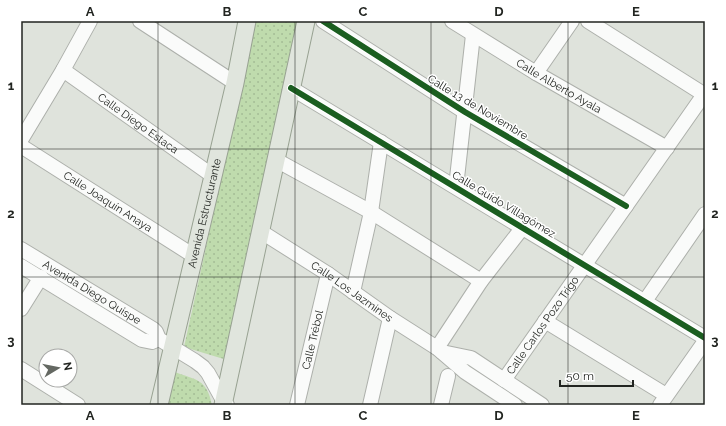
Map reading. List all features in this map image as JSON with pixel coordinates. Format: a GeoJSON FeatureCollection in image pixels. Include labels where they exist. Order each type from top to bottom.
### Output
{"type":"FeatureCollection","features":[{"type":"Feature","properties":{"kind":"main road","name":"Avenida Estructurante"},"geometry":{"type":"LineString","coordinates":[[159,405],[166,343],[194,256],[235,84],[247,21]]}},
{"type":"Feature","properties":{"kind":"main road"},"geometry":{"type":"LineString","coordinates":[[225,404],[260,231],[306,21]]}},
{"type":"Feature","properties":{"kind":"street"},"geometry":{"type":"LineString","coordinates":[[21,140],[63,70],[90,21]]}},
{"type":"Feature","properties":{"kind":"street"},"geometry":{"type":"LineString","coordinates":[[140,21],[235,84]]}},
{"type":"Feature","properties":{"kind":"street","name":"Calle 13 de Noviembre"},"geometry":{"type":"LineString","coordinates":[[323,21],[465,112],[626,206]]}},
{"type":"Feature","properties":{"kind":"street","name":"Calle Alberto Ayala"},"geometry":{"type":"LineString","coordinates":[[452,21],[536,73],[666,148]]}},
{"type":"Feature","properties":{"kind":"street"},"geometry":{"type":"LineString","coordinates":[[536,73],[572,21]]}},
{"type":"Feature","properties":{"kind":"street"},"geometry":{"type":"LineString","coordinates":[[588,21],[705,94]]}},
{"type":"Feature","properties":{"kind":"street"},"geometry":{"type":"LineString","coordinates":[[456,187],[473,34]]}},
{"type":"Feature","properties":{"kind":"street","name":"Calle Diego Estaca"},"geometry":{"type":"LineString","coordinates":[[63,70],[213,176]]}},
{"type":"Feature","properties":{"kind":"street","name":"Calle Guido Villagómez"},"geometry":{"type":"LineString","coordinates":[[292,88],[523,227],[584,266],[645,301],[704,343]]}},
{"type":"Feature","properties":{"kind":"street","name":"Calle Carlos Pozo Trigo"},"geometry":{"type":"LineString","coordinates":[[504,380],[705,94]]}},
{"type":"Feature","properties":{"kind":"street"},"geometry":{"type":"LineString","coordinates":[[353,292],[371,212],[381,142]]}},
{"type":"Feature","properties":{"kind":"street","name":"Calle Joaquín Anaya"},"geometry":{"type":"LineString","coordinates":[[21,146],[194,256]]}},
{"type":"Feature","properties":{"kind":"street"},"geometry":{"type":"LineString","coordinates":[[276,160],[371,212],[481,281]]}},
{"type":"Feature","properties":{"kind":"street"},"geometry":{"type":"LineString","coordinates":[[645,301],[705,214]]}},
{"type":"Feature","properties":{"kind":"street"},"geometry":{"type":"LineString","coordinates":[[440,350],[481,281],[523,227]]}},
{"type":"Feature","properties":{"kind":"street","name":"Calle Los Jazmines"},"geometry":{"type":"LineString","coordinates":[[260,231],[328,274],[390,318],[440,350],[465,372],[516,405]]}},
{"type":"Feature","properties":{"kind":"street","name":"Avenida Diego Quispe"},"geometry":{"type":"LineString","coordinates":[[21,249],[148,325],[166,343],[203,367],[208,373],[225,404]]}},
{"type":"Feature","properties":{"kind":"street","name":"Avenida Diego Quispe"},"geometry":{"type":"LineString","coordinates":[[21,266],[142,340],[166,343]]}},
{"type":"Feature","properties":{"kind":"street","name":"Calle Trébol"},"geometry":{"type":"LineString","coordinates":[[297,405],[328,274]]}},
{"type":"Feature","properties":{"kind":"street"},"geometry":{"type":"LineString","coordinates":[[21,309],[41,278]]}},
{"type":"Feature","properties":{"kind":"street"},"geometry":{"type":"LineString","coordinates":[[370,405],[390,318]]}},
{"type":"Feature","properties":{"kind":"street"},"geometry":{"type":"LineString","coordinates":[[545,321],[663,400],[704,343]]}},
{"type":"Feature","properties":{"kind":"street","name":"Calle Los Jazmines"},"geometry":{"type":"LineString","coordinates":[[440,350],[471,358],[542,405]]}},
{"type":"Feature","properties":{"kind":"street"},"geometry":{"type":"LineString","coordinates":[[21,369],[78,405]]}},
{"type":"Feature","properties":{"kind":"street"},"geometry":{"type":"LineString","coordinates":[[441,405],[448,376]]}},
{"type":"Feature","properties":{"kind":"green space"},"geometry":{"type":"Polygon","coordinates":[[[256,21],[301,21],[227,360],[184,347],[256,21]]]}},
{"type":"Feature","properties":{"kind":"green space"},"geometry":{"type":"Polygon","coordinates":[[[175,372],[195,379],[204,385],[210,396],[212,405],[167,405],[175,372]]]}},
{"type":"Feature","properties":{"kind":"cycle path"},"geometry":{"type":"LineString","coordinates":[[323,21],[465,112],[626,206]]}},
{"type":"Feature","properties":{"kind":"cycle path"},"geometry":{"type":"LineString","coordinates":[[291,88],[705,338]]}}]}
